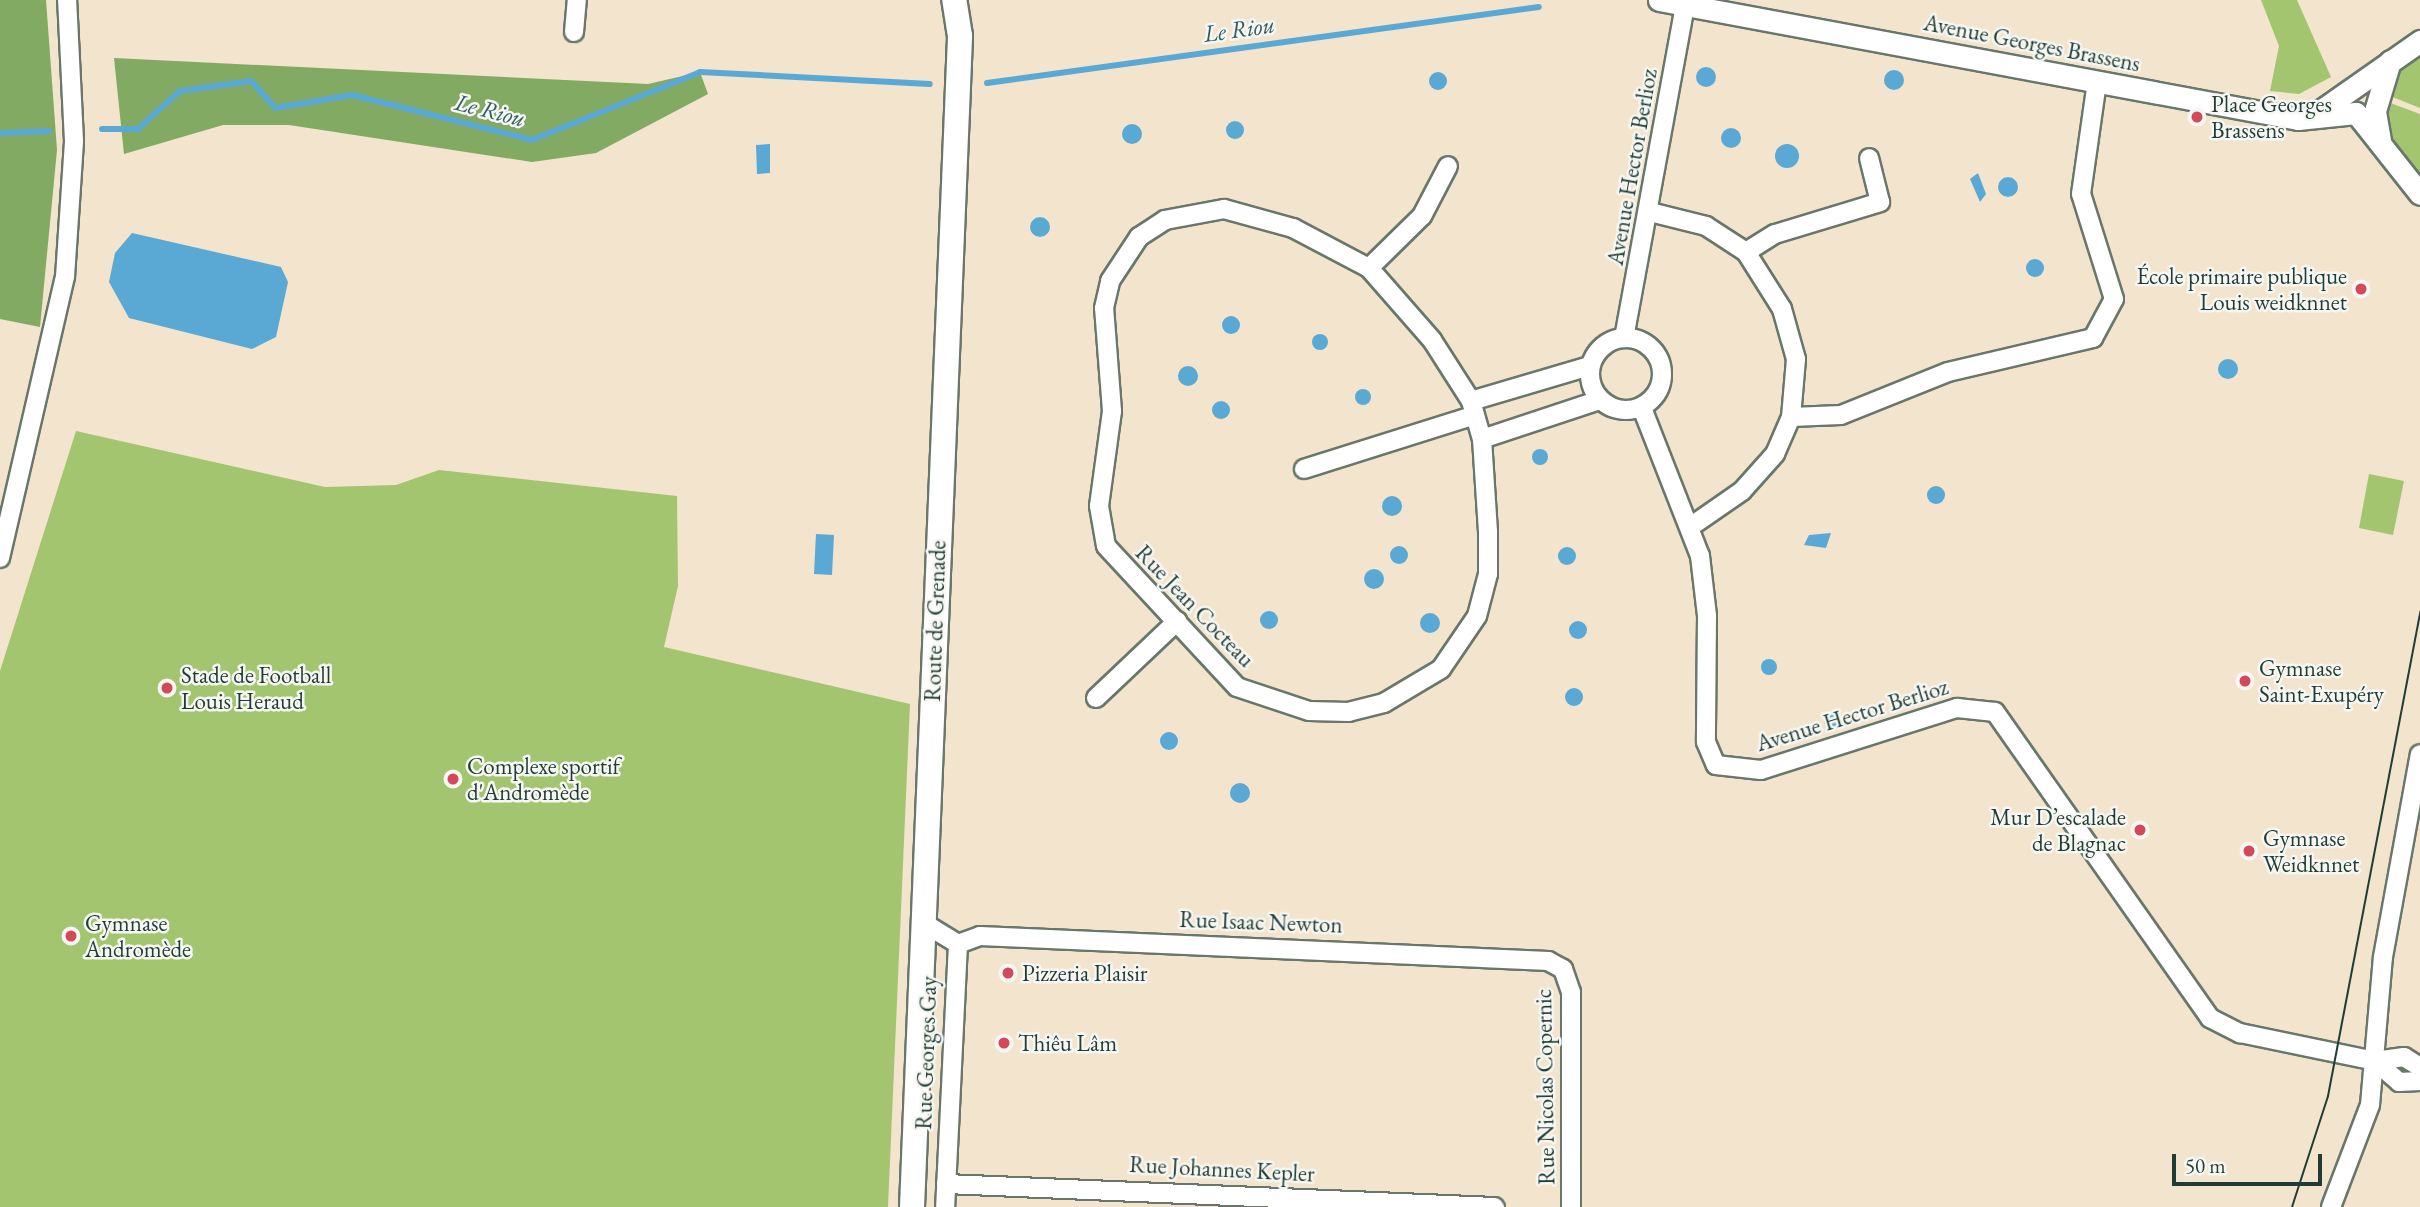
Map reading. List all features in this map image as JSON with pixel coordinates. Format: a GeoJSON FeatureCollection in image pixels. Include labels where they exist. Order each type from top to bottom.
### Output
{"type":"FeatureCollection","features":[{"type":"Feature","properties":{"kind":"main road"},"geometry":{"type":"LineString","coordinates":[[954,0],[960,36]]}},
{"type":"Feature","properties":{"kind":"main road"},"geometry":{"type":"LineString","coordinates":[[960,36],[972,0]]}},
{"type":"Feature","properties":{"kind":"main road","name":"Route de Grenade"},"geometry":{"type":"LineString","coordinates":[[912,1207],[960,36]]}},
{"type":"Feature","properties":{"kind":"street"},"geometry":{"type":"LineString","coordinates":[[0,558],[65,277],[74,141],[67,0]]}},
{"type":"Feature","properties":{"kind":"street"},"geometry":{"type":"LineString","coordinates":[[574,32],[577,0]]}},
{"type":"Feature","properties":{"kind":"street","name":"Avenue Georges Brassens"},"geometry":{"type":"LineString","coordinates":[[1659,0],[2298,119],[2319,113]]}},
{"type":"Feature","properties":{"kind":"street","name":"Avenue Hector Berlioz"},"geometry":{"type":"LineString","coordinates":[[1624,338],[1650,212],[1685,5]]}},
{"type":"Feature","properties":{"kind":"street"},"geometry":{"type":"LineString","coordinates":[[2319,113],[2420,41]]}},
{"type":"Feature","properties":{"kind":"street"},"geometry":{"type":"LineString","coordinates":[[2382,147],[2375,111],[2390,61]]}},
{"type":"Feature","properties":{"kind":"street"},"geometry":{"type":"LineString","coordinates":[[1791,417],[1841,415],[1948,372],[2093,338],[2114,299],[2081,194],[2097,82]]}},
{"type":"Feature","properties":{"kind":"street"},"geometry":{"type":"LineString","coordinates":[[2319,113],[2356,113],[2420,194]]}},
{"type":"Feature","properties":{"kind":"street"},"geometry":{"type":"LineString","coordinates":[[1746,252],[1775,233],[1880,202],[1869,158]]}},
{"type":"Feature","properties":{"kind":"street"},"geometry":{"type":"LineString","coordinates":[[1369,268],[1422,216],[1448,166]]}},
{"type":"Feature","properties":{"kind":"street","name":"Rue Jean Cocteau"},"geometry":{"type":"LineString","coordinates":[[1224,209],[1293,228],[1369,268],[1432,340],[1473,408],[1482,439],[1488,574],[1477,616],[1462,645],[1415,689],[1349,712],[1270,703],[1217,672],[1177,621],[1119,566],[1100,528],[1112,411],[1104,308],[1110,281],[1139,237],[1164,220],[1224,209]]}},
{"type":"Feature","properties":{"kind":"street"},"geometry":{"type":"LineString","coordinates":[[1650,212],[1706,226],[1746,252],[1790,330],[1796,359],[1791,417],[1760,474],[1690,527]]}},
{"type":"Feature","properties":{"kind":"street"},"geometry":{"type":"LineString","coordinates":[[1624,338],[1651,347],[1661,366],[1661,387],[1642,408],[1612,408],[1600,400],[1590,366],[1597,352],[1624,338]]}},
{"type":"Feature","properties":{"kind":"street"},"geometry":{"type":"LineString","coordinates":[[1304,470],[1590,366]]}},
{"type":"Feature","properties":{"kind":"street"},"geometry":{"type":"LineString","coordinates":[[1482,439],[1600,400]]}},
{"type":"Feature","properties":{"kind":"street","name":"Avenue Hector Berlioz"},"geometry":{"type":"LineString","coordinates":[[1642,408],[1690,527],[1705,586],[1706,742],[1716,765],[1761,770],[1956,708],[1995,712],[2210,1018],[2240,1033],[2375,1061]]}},
{"type":"Feature","properties":{"kind":"street"},"geometry":{"type":"LineString","coordinates":[[1096,698],[1177,621]]}},
{"type":"Feature","properties":{"kind":"street"},"geometry":{"type":"LineString","coordinates":[[2331,1207],[2370,1105],[2383,957],[2420,754]]}},
{"type":"Feature","properties":{"kind":"street"},"geometry":{"type":"LineString","coordinates":[[922,922],[958,944]]}},
{"type":"Feature","properties":{"kind":"street","name":"Rue Isaac Newton"},"geometry":{"type":"LineString","coordinates":[[958,944],[980,936],[1434,954],[1548,961],[1563,969]]}},
{"type":"Feature","properties":{"kind":"street","name":"Rue Georges Gay"},"geometry":{"type":"LineString","coordinates":[[945,1207],[958,944]]}},
{"type":"Feature","properties":{"kind":"street","name":"Rue Nicolas Copernic"},"geometry":{"type":"LineString","coordinates":[[1563,969],[1571,992],[1571,1207]]}},
{"type":"Feature","properties":{"kind":"street"},"geometry":{"type":"LineString","coordinates":[[2375,1061],[2404,1058],[2420,1067]]}},
{"type":"Feature","properties":{"kind":"street"},"geometry":{"type":"LineString","coordinates":[[2375,1061],[2399,1082],[2420,1081]]}},
{"type":"Feature","properties":{"kind":"street","name":"Rue Johannes Kepler"},"geometry":{"type":"LineString","coordinates":[[946,1184],[1495,1207]]}},
{"type":"Feature","properties":{"kind":"green space"},"geometry":{"type":"Polygon","coordinates":[[[0,0],[46,0],[57,150],[40,327],[0,319],[0,0]]]}},
{"type":"Feature","properties":{"kind":"green space"},"geometry":{"type":"Polygon","coordinates":[[[2261,0],[2297,0],[2331,77],[2299,94],[2270,91],[2279,46],[2261,0]]]}},
{"type":"Feature","properties":{"kind":"green space"},"geometry":{"type":"Polygon","coordinates":[[[2420,53],[2420,108],[2385,94],[2398,67],[2420,53]]]}},
{"type":"Feature","properties":{"kind":"green space"},"geometry":{"type":"Polygon","coordinates":[[[114,58],[648,84],[700,72],[708,94],[596,153],[532,162],[289,125],[223,125],[124,154],[114,58]]]}},
{"type":"Feature","properties":{"kind":"green space"},"geometry":{"type":"Polygon","coordinates":[[[2385,101],[2420,114],[2420,177],[2393,139],[2385,101]]]}},
{"type":"Feature","properties":{"kind":"green space","name":"Complexe sportif d'Andromède"},"geometry":{"type":"Polygon","coordinates":[[[76,431],[325,487],[396,485],[439,470],[677,496],[678,586],[664,647],[910,704],[888,1207],[0,1207],[0,671],[76,431]]]}},
{"type":"Feature","properties":{"kind":"green space"},"geometry":{"type":"Polygon","coordinates":[[[2369,474],[2404,481],[2393,535],[2359,528],[2369,474]]]}},
{"type":"Feature","properties":{"kind":"water"},"geometry":{"type":"Polygon","coordinates":[[[1706,67],[1713,70],[1716,77],[1713,84],[1706,87],[1699,84],[1696,77],[1699,70],[1706,67]]]}},
{"type":"Feature","properties":{"kind":"water"},"geometry":{"type":"Polygon","coordinates":[[[1894,70],[1901,73],[1904,80],[1901,87],[1894,90],[1887,87],[1884,80],[1887,73],[1894,70]]]}},
{"type":"Feature","properties":{"kind":"water"},"geometry":{"type":"Polygon","coordinates":[[[1438,72],[1444,75],[1447,81],[1444,87],[1438,90],[1432,87],[1429,81],[1432,75],[1438,72]]]}},
{"type":"Feature","properties":{"kind":"water"},"geometry":{"type":"Polygon","coordinates":[[[1235,121],[1241,124],[1244,130],[1241,136],[1235,139],[1229,136],[1226,130],[1229,124],[1235,121]]]}},
{"type":"Feature","properties":{"kind":"water"},"geometry":{"type":"Polygon","coordinates":[[[1132,124],[1139,127],[1142,134],[1139,141],[1132,144],[1125,141],[1122,134],[1125,127],[1132,124]]]}},
{"type":"Feature","properties":{"kind":"water"},"geometry":{"type":"Polygon","coordinates":[[[1731,128],[1738,131],[1741,138],[1738,145],[1731,148],[1724,145],[1721,138],[1724,131],[1731,128]]]}},
{"type":"Feature","properties":{"kind":"water"},"geometry":{"type":"Polygon","coordinates":[[[770,144],[770,173],[757,174],[756,145],[770,144]]]}},
{"type":"Feature","properties":{"kind":"water"},"geometry":{"type":"Polygon","coordinates":[[[1787,144],[1798,151],[1799,156],[1792,167],[1787,168],[1776,161],[1775,156],[1782,145],[1787,144]]]}},
{"type":"Feature","properties":{"kind":"water"},"geometry":{"type":"Polygon","coordinates":[[[1978,173],[1986,194],[1980,202],[1970,179],[1978,173]]]}},
{"type":"Feature","properties":{"kind":"water"},"geometry":{"type":"Polygon","coordinates":[[[2008,177],[2015,180],[2018,187],[2015,194],[2008,197],[2001,194],[1998,187],[2001,180],[2008,177]]]}},
{"type":"Feature","properties":{"kind":"water"},"geometry":{"type":"Polygon","coordinates":[[[1040,217],[1047,220],[1050,227],[1047,234],[1040,237],[1033,234],[1030,227],[1033,220],[1040,217]]]}},
{"type":"Feature","properties":{"kind":"water"},"geometry":{"type":"Polygon","coordinates":[[[132,233],[281,267],[288,282],[276,337],[252,349],[129,318],[109,282],[115,253],[132,233]]]}},
{"type":"Feature","properties":{"kind":"water"},"geometry":{"type":"Polygon","coordinates":[[[2035,259],[2041,262],[2044,268],[2041,274],[2035,277],[2029,274],[2026,268],[2029,262],[2035,259]]]}},
{"type":"Feature","properties":{"kind":"water"},"geometry":{"type":"Polygon","coordinates":[[[1227,316],[1235,316],[1240,325],[1238,332],[1227,334],[1222,329],[1222,321],[1227,316]]]}},
{"type":"Feature","properties":{"kind":"water"},"geometry":{"type":"Polygon","coordinates":[[[1317,334],[1323,334],[1328,342],[1326,348],[1317,350],[1312,345],[1312,339],[1317,334]]]}},
{"type":"Feature","properties":{"kind":"water"},"geometry":{"type":"Polygon","coordinates":[[[2228,359],[2235,362],[2238,369],[2235,376],[2228,379],[2221,376],[2218,369],[2221,362],[2228,359]]]}},
{"type":"Feature","properties":{"kind":"water"},"geometry":{"type":"Polygon","coordinates":[[[1184,366],[1192,366],[1198,376],[1192,386],[1184,386],[1178,380],[1178,372],[1184,366]]]}},
{"type":"Feature","properties":{"kind":"water"},"geometry":{"type":"Polygon","coordinates":[[[1360,389],[1366,389],[1371,397],[1369,403],[1360,405],[1355,400],[1355,394],[1360,389]]]}},
{"type":"Feature","properties":{"kind":"water"},"geometry":{"type":"Polygon","coordinates":[[[1221,401],[1227,404],[1230,410],[1227,416],[1221,419],[1215,416],[1212,410],[1215,404],[1221,401]]]}},
{"type":"Feature","properties":{"kind":"water"},"geometry":{"type":"Polygon","coordinates":[[[1537,449],[1543,449],[1548,457],[1546,463],[1537,465],[1532,460],[1532,454],[1537,449]]]}},
{"type":"Feature","properties":{"kind":"water"},"geometry":{"type":"Polygon","coordinates":[[[1936,486],[1942,489],[1945,495],[1942,501],[1936,504],[1930,501],[1927,495],[1930,489],[1936,486]]]}},
{"type":"Feature","properties":{"kind":"water"},"geometry":{"type":"Polygon","coordinates":[[[1392,496],[1399,499],[1402,506],[1399,513],[1392,516],[1385,513],[1382,506],[1385,499],[1392,496]]]}},
{"type":"Feature","properties":{"kind":"water"},"geometry":{"type":"Polygon","coordinates":[[[1831,533],[1826,548],[1804,545],[1809,535],[1831,533]]]}},
{"type":"Feature","properties":{"kind":"water"},"geometry":{"type":"Polygon","coordinates":[[[816,534],[834,535],[832,575],[814,574],[816,534]]]}},
{"type":"Feature","properties":{"kind":"water"},"geometry":{"type":"Polygon","coordinates":[[[1399,546],[1405,549],[1408,555],[1405,561],[1399,564],[1393,561],[1390,555],[1393,549],[1399,546]]]}},
{"type":"Feature","properties":{"kind":"water"},"geometry":{"type":"Polygon","coordinates":[[[1567,547],[1573,550],[1576,556],[1573,562],[1567,565],[1561,562],[1558,556],[1561,550],[1567,547]]]}},
{"type":"Feature","properties":{"kind":"water"},"geometry":{"type":"Polygon","coordinates":[[[1370,569],[1378,569],[1384,579],[1378,589],[1370,589],[1364,583],[1364,575],[1370,569]]]}},
{"type":"Feature","properties":{"kind":"water"},"geometry":{"type":"Polygon","coordinates":[[[1269,611],[1275,614],[1278,620],[1275,626],[1269,629],[1263,626],[1260,620],[1263,614],[1269,611]]]}},
{"type":"Feature","properties":{"kind":"water"},"geometry":{"type":"Polygon","coordinates":[[[1430,613],[1437,616],[1440,623],[1437,630],[1430,633],[1423,630],[1420,623],[1423,616],[1430,613]]]}},
{"type":"Feature","properties":{"kind":"water"},"geometry":{"type":"Polygon","coordinates":[[[1578,621],[1584,624],[1587,630],[1584,636],[1578,639],[1572,636],[1569,630],[1572,624],[1578,621]]]}},
{"type":"Feature","properties":{"kind":"water"},"geometry":{"type":"Polygon","coordinates":[[[1766,659],[1772,659],[1777,667],[1775,673],[1766,675],[1761,670],[1761,664],[1766,659]]]}},
{"type":"Feature","properties":{"kind":"water"},"geometry":{"type":"Polygon","coordinates":[[[1574,688],[1580,691],[1583,697],[1580,703],[1574,706],[1568,703],[1565,697],[1568,691],[1574,688]]]}},
{"type":"Feature","properties":{"kind":"water"},"geometry":{"type":"Polygon","coordinates":[[[1833,712],[1839,715],[1842,721],[1839,727],[1833,730],[1827,727],[1824,721],[1827,715],[1833,712]]]}},
{"type":"Feature","properties":{"kind":"water"},"geometry":{"type":"Polygon","coordinates":[[[1165,732],[1173,732],[1178,741],[1176,748],[1165,750],[1160,745],[1160,737],[1165,732]]]}},
{"type":"Feature","properties":{"kind":"water"},"geometry":{"type":"Polygon","coordinates":[[[1240,783],[1247,786],[1250,793],[1247,800],[1240,803],[1233,800],[1230,793],[1233,786],[1240,783]]]}},
{"type":"Feature","properties":{"kind":"waterway","name":"Le Riou"},"geometry":{"type":"LineString","coordinates":[[987,83],[1539,7]]}},
{"type":"Feature","properties":{"kind":"waterway","name":"Le Riou"},"geometry":{"type":"LineString","coordinates":[[102,129],[138,129],[180,91],[251,81],[275,108],[352,95],[532,140],[700,72],[930,84]]}},
{"type":"Feature","properties":{"kind":"waterway","name":"Le Riou"},"geometry":{"type":"LineString","coordinates":[[0,133],[49,131]]}},
{"type":"Feature","properties":{"kind":"tram line"},"geometry":{"type":"LineString","coordinates":[[2292,1207],[2328,1096],[2420,612]]}},
{"type":"Feature","properties":{"kind":"place","name":"Place Georges Brassens"},"geometry":{"type":"Point","coordinates":[2197,117]}},
{"type":"Feature","properties":{"kind":"place","name":"École primaire publique Louis weidknnet"},"geometry":{"type":"Point","coordinates":[2361,289]}},
{"type":"Feature","properties":{"kind":"place","name":"Gymnase Saint-Exupéry"},"geometry":{"type":"Point","coordinates":[2245,681]}},
{"type":"Feature","properties":{"kind":"place","name":"Stade de Football Louis Heraud"},"geometry":{"type":"Point","coordinates":[167,688]}},
{"type":"Feature","properties":{"kind":"place","name":"Complexe sportif d'Andromède"},"geometry":{"type":"Point","coordinates":[453,779]}},
{"type":"Feature","properties":{"kind":"place","name":"Mur D’escalade de Blagnac"},"geometry":{"type":"Point","coordinates":[2140,830]}},
{"type":"Feature","properties":{"kind":"place","name":"Gymnase Weidknnet"},"geometry":{"type":"Point","coordinates":[2249,851]}},
{"type":"Feature","properties":{"kind":"place","name":"Gymnase Andromède"},"geometry":{"type":"Point","coordinates":[71,936]}},
{"type":"Feature","properties":{"kind":"place","name":"Pizzeria Plaisir"},"geometry":{"type":"Point","coordinates":[1008,973]}},
{"type":"Feature","properties":{"kind":"place","name":"Thiêu Lâm"},"geometry":{"type":"Point","coordinates":[1004,1043]}}]}
